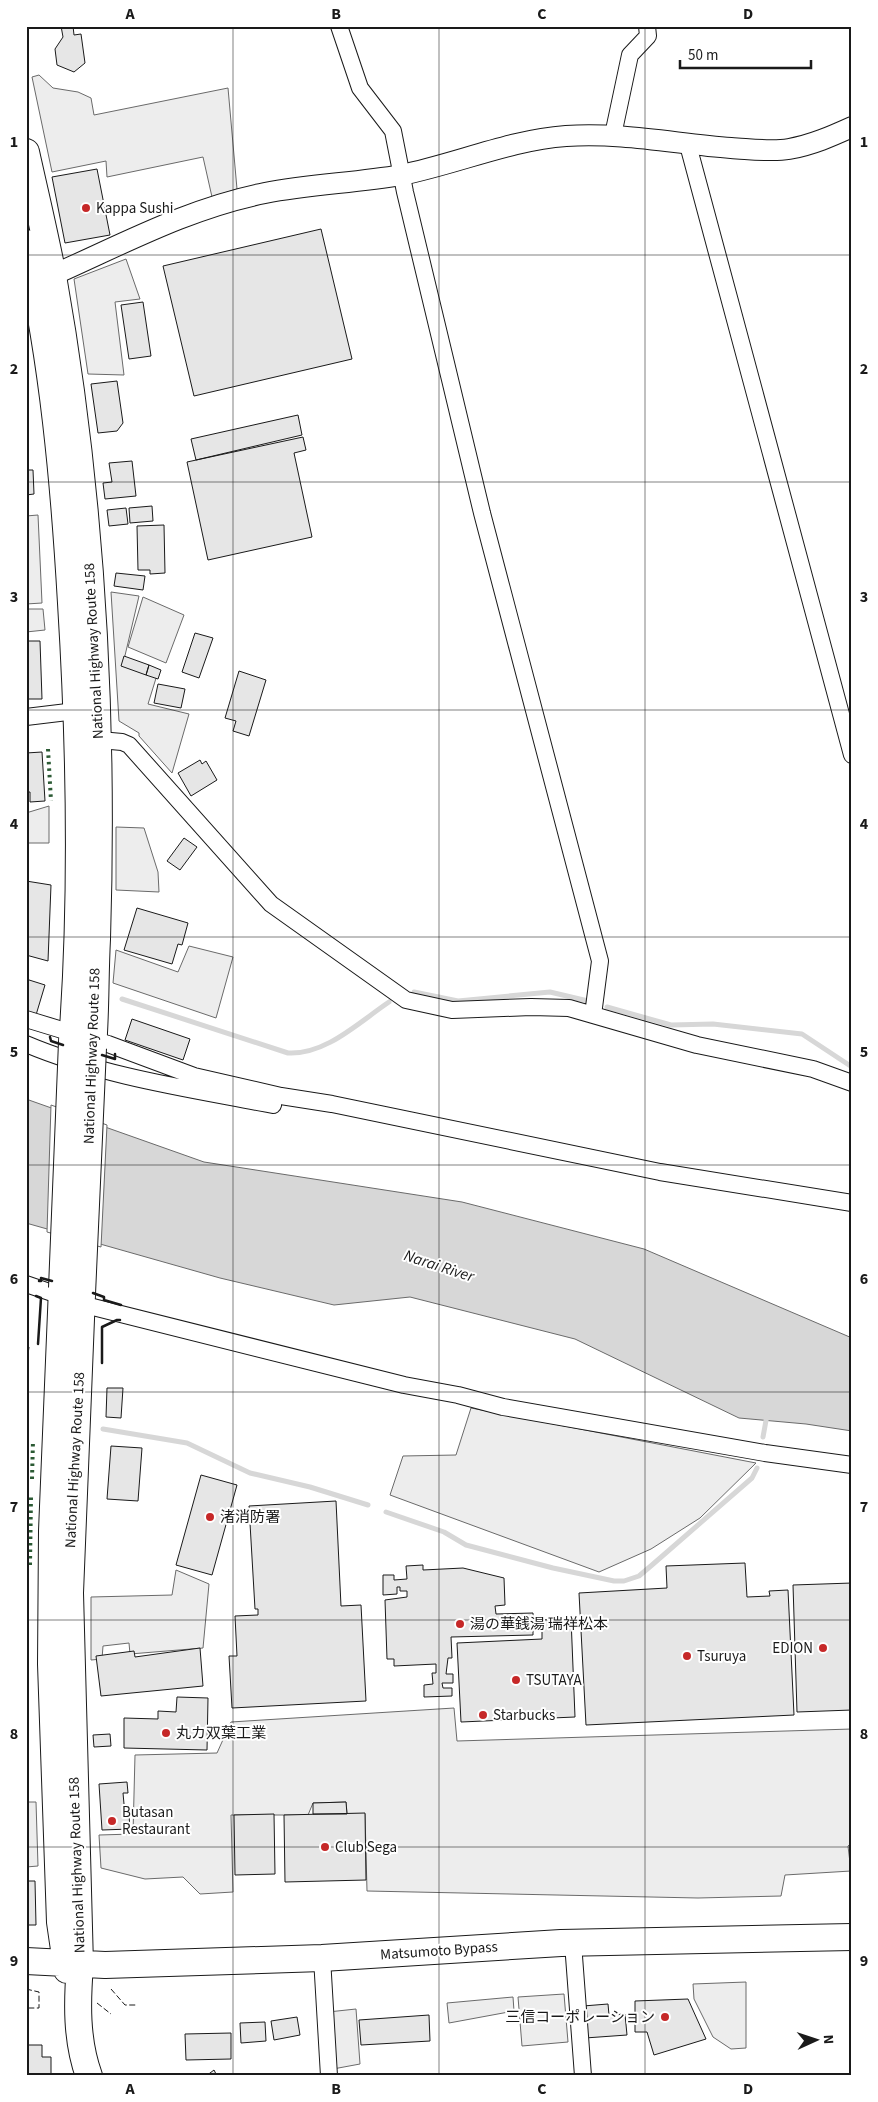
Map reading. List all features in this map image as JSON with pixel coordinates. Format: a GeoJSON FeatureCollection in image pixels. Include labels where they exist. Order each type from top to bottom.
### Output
{"type":"FeatureCollection","features":[{"type":"Feature","properties":{"kind":"highway","name":"National Highway Route 158"},"geometry":{"type":"LineString","coordinates":[[26,152],[37,273]]}},
{"type":"Feature","properties":{"kind":"highway","name":"National Highway Route 158"},"geometry":{"type":"LineString","coordinates":[[26,243],[37,273],[72,402],[84,500],[88,739],[79,883],[83,1042],[72,1295],[70,1593],[73,1964],[82,2052],[89,2076]]}},
{"type":"Feature","properties":{"kind":"highway","name":"Matsumoto Bypass"},"geometry":{"type":"LineString","coordinates":[[26,1961],[73,1964],[322,1958],[573,1943],[852,1936]]}},
{"type":"Feature","properties":{"kind":"street"},"geometry":{"type":"LineString","coordinates":[[339,26],[360,88],[393,131],[401,174],[482,513],[600,961],[593,1014]]}},
{"type":"Feature","properties":{"kind":"street"},"geometry":{"type":"LineString","coordinates":[[613,135],[630,54],[648,36],[647,26]]}},
{"type":"Feature","properties":{"kind":"street"},"geometry":{"type":"LineString","coordinates":[[37,273],[214,206],[265,193],[401,174],[529,142],[565,136],[613,135],[688,145],[758,150],[788,149],[823,140],[852,127]]}},
{"type":"Feature","properties":{"kind":"street"},"geometry":{"type":"LineString","coordinates":[[688,145],[852,755]]}},
{"type":"Feature","properties":{"kind":"street"},"geometry":{"type":"LineString","coordinates":[[26,717],[88,710]]}},
{"type":"Feature","properties":{"kind":"street"},"geometry":{"type":"LineString","coordinates":[[88,739],[122,742],[129,745],[271,904],[406,1000],[452,1010],[531,1007],[569,1008],[697,1045],[812,1069],[852,1083]]}},
{"type":"Feature","properties":{"kind":"street"},"geometry":{"type":"LineString","coordinates":[[26,1019],[83,1042],[194,1076],[281,1096],[332,1104],[660,1172],[852,1203]]}},
{"type":"Feature","properties":{"kind":"street"},"geometry":{"type":"LineString","coordinates":[[26,1044],[54,1056],[110,1072],[195,1090],[279,1106],[332,1104]]}},
{"type":"Feature","properties":{"kind":"street"},"geometry":{"type":"LineString","coordinates":[[26,1284],[503,1408],[765,1454],[852,1465]]}},
{"type":"Feature","properties":{"kind":"street"},"geometry":{"type":"LineString","coordinates":[[573,1943],[583,2076]]}},
{"type":"Feature","properties":{"kind":"street"},"geometry":{"type":"LineString","coordinates":[[322,1958],[330,2076]]}},
{"type":"Feature","properties":{"kind":"shaded area"},"geometry":{"type":"Polygon","coordinates":[[[39,75],[53,88],[78,92],[91,98],[94,115],[228,88],[237,189],[212,197],[203,157],[107,177],[106,161],[52,172],[32,77],[39,75]]]}},
{"type":"Feature","properties":{"kind":"shaded area"},"geometry":{"type":"Polygon","coordinates":[[[126,259],[140,299],[115,302],[124,375],[88,374],[74,279],[126,259]]]}},
{"type":"Feature","properties":{"kind":"shaded area"},"geometry":{"type":"Polygon","coordinates":[[[38,515],[42,603],[26,604],[26,516],[38,515]]]}},
{"type":"Feature","properties":{"kind":"shaded area"},"geometry":{"type":"Polygon","coordinates":[[[111,592],[139,596],[123,664],[157,675],[148,704],[189,714],[172,773],[139,736],[139,733],[119,721],[111,592]]]}},
{"type":"Feature","properties":{"kind":"shaded area"},"geometry":{"type":"Polygon","coordinates":[[[143,597],[184,615],[166,663],[128,647],[143,597]]]}},
{"type":"Feature","properties":{"kind":"shaded area"},"geometry":{"type":"Polygon","coordinates":[[[26,609],[43,609],[45,630],[26,632],[26,609]]]}},
{"type":"Feature","properties":{"kind":"shaded area"},"geometry":{"type":"Polygon","coordinates":[[[49,806],[49,843],[26,843],[26,813],[49,806]]]}},
{"type":"Feature","properties":{"kind":"shaded area"},"geometry":{"type":"Polygon","coordinates":[[[116,827],[144,828],[158,872],[159,892],[116,890],[116,827]]]}},
{"type":"Feature","properties":{"kind":"shaded area"},"geometry":{"type":"Polygon","coordinates":[[[189,946],[233,957],[216,1018],[113,983],[116,950],[178,972],[189,946]]]}},
{"type":"Feature","properties":{"kind":"shaded area"},"geometry":{"type":"Polygon","coordinates":[[[471,1408],[756,1463],[700,1518],[651,1549],[599,1572],[390,1495],[403,1456],[456,1455],[471,1408]]]}},
{"type":"Feature","properties":{"kind":"shaded area"},"geometry":{"type":"Polygon","coordinates":[[[176,1570],[209,1584],[203,1648],[130,1654],[129,1643],[103,1646],[102,1659],[91,1660],[91,1597],[172,1595],[176,1570]]]}},
{"type":"Feature","properties":{"kind":"shaded area"},"geometry":{"type":"Polygon","coordinates":[[[454,1708],[457,1741],[852,1729],[852,1842],[848,1846],[851,1871],[785,1875],[781,1896],[698,1898],[367,1891],[365,1814],[347,1814],[346,1802],[313,1803],[308,1815],[231,1815],[233,1892],[200,1894],[183,1877],[145,1879],[101,1868],[99,1835],[133,1834],[135,1755],[217,1753],[231,1722],[454,1708]]]}},
{"type":"Feature","properties":{"kind":"shaded area"},"geometry":{"type":"Polygon","coordinates":[[[26,1802],[36,1802],[38,1866],[26,1867],[26,1802]]]}},
{"type":"Feature","properties":{"kind":"shaded area"},"geometry":{"type":"Polygon","coordinates":[[[746,1982],[746,2048],[731,2049],[713,2037],[694,1999],[693,1984],[746,1982]]]}},
{"type":"Feature","properties":{"kind":"shaded area"},"geometry":{"type":"Polygon","coordinates":[[[564,1994],[568,2042],[522,2046],[518,1997],[564,1994]]]}},
{"type":"Feature","properties":{"kind":"shaded area"},"geometry":{"type":"Polygon","coordinates":[[[513,1997],[514,2011],[449,2023],[447,2003],[513,1997]]]}},
{"type":"Feature","properties":{"kind":"shaded area"},"geometry":{"type":"Polygon","coordinates":[[[356,2009],[360,2064],[333,2069],[328,2012],[356,2009]]]}},
{"type":"Feature","properties":{"kind":"water","name":"Narai River"},"geometry":{"type":"Polygon","coordinates":[[[26,1099],[204,1162],[462,1202],[644,1249],[852,1338],[852,1431],[806,1424],[739,1418],[575,1339],[410,1297],[334,1305],[220,1278],[26,1223],[26,1099]]]}},
{"type":"Feature","properties":{"kind":"pier"},"geometry":{"type":"Polygon","coordinates":[[[51,1105],[107,1125],[101,1247],[47,1232],[51,1105]]]}},
{"type":"Feature","properties":{"kind":"building"},"geometry":{"type":"Polygon","coordinates":[[[61,26],[73,26],[74,35],[81,34],[85,63],[74,72],[57,65],[55,49],[63,37],[61,26]]]}},
{"type":"Feature","properties":{"kind":"building"},"geometry":{"type":"Polygon","coordinates":[[[97,169],[110,235],[65,243],[52,177],[97,169]]]}},
{"type":"Feature","properties":{"kind":"building"},"geometry":{"type":"Polygon","coordinates":[[[321,229],[352,359],[194,396],[163,266],[321,229]]]}},
{"type":"Feature","properties":{"kind":"building"},"geometry":{"type":"Polygon","coordinates":[[[143,302],[151,356],[129,359],[121,305],[143,302]]]}},
{"type":"Feature","properties":{"kind":"building"},"geometry":{"type":"Polygon","coordinates":[[[117,381],[123,423],[117,431],[98,433],[91,384],[117,381]]]}},
{"type":"Feature","properties":{"kind":"building"},"geometry":{"type":"Polygon","coordinates":[[[298,415],[302,435],[196,460],[191,439],[298,415]]]}},
{"type":"Feature","properties":{"kind":"building"},"geometry":{"type":"Polygon","coordinates":[[[303,437],[306,450],[294,453],[312,537],[208,560],[187,462],[303,437]]]}},
{"type":"Feature","properties":{"kind":"building"},"geometry":{"type":"Polygon","coordinates":[[[132,461],[136,496],[105,499],[103,483],[112,482],[109,463],[132,461]]]}},
{"type":"Feature","properties":{"kind":"building"},"geometry":{"type":"Polygon","coordinates":[[[26,470],[33,470],[34,494],[26,495],[26,470]]]}},
{"type":"Feature","properties":{"kind":"building"},"geometry":{"type":"Polygon","coordinates":[[[152,506],[153,521],[130,523],[129,508],[152,506]]]}},
{"type":"Feature","properties":{"kind":"building"},"geometry":{"type":"Polygon","coordinates":[[[126,508],[128,524],[109,526],[107,510],[126,508]]]}},
{"type":"Feature","properties":{"kind":"building"},"geometry":{"type":"Polygon","coordinates":[[[164,525],[165,573],[150,574],[150,570],[138,570],[137,526],[164,525]]]}},
{"type":"Feature","properties":{"kind":"building"},"geometry":{"type":"Polygon","coordinates":[[[116,573],[145,576],[143,590],[114,586],[116,573]]]}},
{"type":"Feature","properties":{"kind":"building"},"geometry":{"type":"Polygon","coordinates":[[[195,633],[213,638],[199,678],[182,672],[195,633]]]}},
{"type":"Feature","properties":{"kind":"building"},"geometry":{"type":"Polygon","coordinates":[[[26,641],[40,641],[42,699],[26,699],[26,641]]]}},
{"type":"Feature","properties":{"kind":"building"},"geometry":{"type":"Polygon","coordinates":[[[124,656],[149,665],[146,675],[121,666],[124,656]]]}},
{"type":"Feature","properties":{"kind":"building"},"geometry":{"type":"Polygon","coordinates":[[[149,665],[161,670],[158,679],[146,675],[149,665]]]}},
{"type":"Feature","properties":{"kind":"building"},"geometry":{"type":"Polygon","coordinates":[[[239,671],[266,680],[249,736],[233,731],[236,721],[225,718],[239,671]]]}},
{"type":"Feature","properties":{"kind":"building"},"geometry":{"type":"Polygon","coordinates":[[[158,684],[185,689],[181,708],[154,703],[158,684]]]}},
{"type":"Feature","properties":{"kind":"building"},"geometry":{"type":"Polygon","coordinates":[[[42,752],[45,801],[30,802],[30,792],[26,792],[26,753],[42,752]]]}},
{"type":"Feature","properties":{"kind":"building"},"geometry":{"type":"Polygon","coordinates":[[[200,760],[202,764],[206,761],[217,780],[191,796],[178,773],[200,760]]]}},
{"type":"Feature","properties":{"kind":"building"},"geometry":{"type":"Polygon","coordinates":[[[184,838],[197,847],[180,870],[167,861],[184,838]]]}},
{"type":"Feature","properties":{"kind":"building"},"geometry":{"type":"Polygon","coordinates":[[[26,881],[51,885],[48,961],[26,955],[26,881]]]}},
{"type":"Feature","properties":{"kind":"building"},"geometry":{"type":"Polygon","coordinates":[[[137,908],[188,923],[182,945],[178,944],[172,964],[124,950],[137,908]]]}},
{"type":"Feature","properties":{"kind":"building"},"geometry":{"type":"Polygon","coordinates":[[[26,979],[45,985],[36,1015],[26,1012],[26,979]]]}},
{"type":"Feature","properties":{"kind":"building"},"geometry":{"type":"Polygon","coordinates":[[[132,1019],[190,1039],[183,1060],[125,1040],[132,1019]]]}},
{"type":"Feature","properties":{"kind":"building"},"geometry":{"type":"Polygon","coordinates":[[[26,1346],[29,1347],[26,1369],[26,1346]]]}},
{"type":"Feature","properties":{"kind":"building"},"geometry":{"type":"Polygon","coordinates":[[[107,1388],[123,1388],[121,1418],[106,1417],[107,1388]]]}},
{"type":"Feature","properties":{"kind":"building"},"geometry":{"type":"Polygon","coordinates":[[[111,1446],[142,1448],[138,1501],[107,1499],[111,1446]]]}},
{"type":"Feature","properties":{"kind":"building"},"geometry":{"type":"Polygon","coordinates":[[[201,1475],[237,1485],[212,1575],[176,1565],[201,1475]]]}},
{"type":"Feature","properties":{"kind":"building"},"geometry":{"type":"Polygon","coordinates":[[[336,1501],[341,1606],[361,1605],[366,1701],[232,1708],[229,1656],[237,1656],[235,1616],[258,1615],[258,1609],[255,1609],[249,1506],[336,1501]]]}},
{"type":"Feature","properties":{"kind":"building","name":"Tsuruya"},"geometry":{"type":"Polygon","coordinates":[[[745,1563],[747,1597],[770,1596],[769,1591],[788,1590],[794,1715],[586,1725],[579,1593],[667,1588],[666,1566],[745,1563]]]}},
{"type":"Feature","properties":{"kind":"building","name":"湯の華銭湯 瑞祥松本"},"geometry":{"type":"Polygon","coordinates":[[[423,1565],[423,1570],[463,1568],[504,1578],[505,1605],[495,1606],[496,1614],[533,1613],[533,1635],[451,1637],[452,1658],[448,1658],[446,1674],[453,1674],[453,1683],[442,1683],[443,1688],[452,1688],[452,1696],[424,1697],[424,1685],[433,1684],[432,1673],[436,1673],[436,1664],[394,1666],[394,1659],[387,1659],[385,1600],[407,1597],[407,1591],[400,1591],[400,1587],[397,1587],[397,1594],[383,1595],[383,1575],[394,1575],[394,1580],[407,1579],[406,1566],[423,1565]]]}},
{"type":"Feature","properties":{"kind":"building","name":"EDION"},"geometry":{"type":"Polygon","coordinates":[[[852,1583],[852,1710],[797,1712],[793,1585],[852,1583]]]}},
{"type":"Feature","properties":{"kind":"building","name":"TSUTAYA"},"geometry":{"type":"Polygon","coordinates":[[[571,1618],[575,1717],[461,1722],[457,1643],[542,1639],[542,1620],[571,1618]]]}},
{"type":"Feature","properties":{"kind":"building"},"geometry":{"type":"Polygon","coordinates":[[[200,1648],[203,1686],[101,1696],[96,1656],[134,1651],[135,1657],[200,1648]]]}},
{"type":"Feature","properties":{"kind":"building","name":"丸カ双葉工業"},"geometry":{"type":"Polygon","coordinates":[[[177,1697],[208,1698],[207,1750],[124,1748],[124,1718],[158,1719],[158,1711],[176,1712],[177,1697]]]}},
{"type":"Feature","properties":{"kind":"building"},"geometry":{"type":"Polygon","coordinates":[[[110,1734],[111,1746],[94,1747],[93,1735],[110,1734]]]}},
{"type":"Feature","properties":{"kind":"building"},"geometry":{"type":"Polygon","coordinates":[[[127,1782],[128,1793],[123,1793],[125,1815],[129,1815],[130,1829],[102,1830],[99,1784],[127,1782]]]}},
{"type":"Feature","properties":{"kind":"building"},"geometry":{"type":"Polygon","coordinates":[[[346,1802],[347,1814],[313,1814],[313,1803],[346,1802]]]}},
{"type":"Feature","properties":{"kind":"building","name":"Club Sega"},"geometry":{"type":"Polygon","coordinates":[[[365,1813],[366,1880],[285,1882],[284,1815],[365,1813]]]}},
{"type":"Feature","properties":{"kind":"building"},"geometry":{"type":"Polygon","coordinates":[[[274,1814],[275,1874],[235,1875],[234,1815],[274,1814]]]}},
{"type":"Feature","properties":{"kind":"building"},"geometry":{"type":"Polygon","coordinates":[[[26,1881],[35,1881],[36,1925],[26,1925],[26,1881]]]}},
{"type":"Feature","properties":{"kind":"building","name":"三信コーポレーション"},"geometry":{"type":"Polygon","coordinates":[[[688,1999],[706,2039],[654,2055],[647,2032],[635,2032],[635,2001],[688,1999]]]}},
{"type":"Feature","properties":{"kind":"building"},"geometry":{"type":"Polygon","coordinates":[[[608,2004],[609,2015],[625,2014],[627,2035],[585,2038],[583,2006],[608,2004]]]}},
{"type":"Feature","properties":{"kind":"building"},"geometry":{"type":"Polygon","coordinates":[[[429,2015],[430,2041],[361,2045],[359,2020],[429,2015]]]}},
{"type":"Feature","properties":{"kind":"building"},"geometry":{"type":"Polygon","coordinates":[[[297,2017],[300,2035],[274,2040],[271,2021],[297,2017]]]}},
{"type":"Feature","properties":{"kind":"building"},"geometry":{"type":"Polygon","coordinates":[[[265,2022],[266,2041],[241,2043],[240,2023],[265,2022]]]}},
{"type":"Feature","properties":{"kind":"building"},"geometry":{"type":"Polygon","coordinates":[[[26,2031],[28,2045],[42,2045],[42,2057],[51,2057],[51,2076],[26,2076],[26,2031]]]}},
{"type":"Feature","properties":{"kind":"building"},"geometry":{"type":"Polygon","coordinates":[[[231,2033],[231,2059],[186,2060],[185,2034],[231,2033]]]}},
{"type":"Feature","properties":{"kind":"building"},"geometry":{"type":"Polygon","coordinates":[[[214,2070],[217,2076],[206,2076],[214,2070]]]}},
{"type":"Feature","properties":{"kind":"waterway"},"geometry":{"type":"LineString","coordinates":[[414,992],[458,1001],[550,992],[588,1001]]}},
{"type":"Feature","properties":{"kind":"waterway"},"geometry":{"type":"LineString","coordinates":[[122,999],[288,1053],[316,1049],[329,1043],[342,1036],[389,1002]]}},
{"type":"Feature","properties":{"kind":"waterway"},"geometry":{"type":"LineString","coordinates":[[607,1007],[671,1025],[713,1024],[802,1034],[852,1067]]}},
{"type":"Feature","properties":{"kind":"waterway"},"geometry":{"type":"LineString","coordinates":[[763,1437],[767,1415]]}},
{"type":"Feature","properties":{"kind":"waterway"},"geometry":{"type":"LineString","coordinates":[[103,1429],[187,1443],[250,1473],[310,1487],[368,1505]]}},
{"type":"Feature","properties":{"kind":"waterway"},"geometry":{"type":"LineString","coordinates":[[386,1512],[444,1532],[466,1545],[553,1568],[614,1581],[624,1581],[639,1576],[652,1565],[752,1478],[757,1468]]}},
{"type":"Feature","properties":{"kind":"hedge"},"geometry":{"type":"LineString","coordinates":[[48,749],[51,801]]}},
{"type":"Feature","properties":{"kind":"hedge"},"geometry":{"type":"LineString","coordinates":[[32,1479],[33,1440]]}},
{"type":"Feature","properties":{"kind":"hedge"},"geometry":{"type":"LineString","coordinates":[[30,1565],[31,1497]]}},
{"type":"Feature","properties":{"kind":"fence"},"geometry":{"type":"LineString","coordinates":[[26,1989],[39,1992],[39,2008],[26,2008]]}},
{"type":"Feature","properties":{"kind":"fence"},"geometry":{"type":"LineString","coordinates":[[111,1989],[125,2005],[137,2005]]}},
{"type":"Feature","properties":{"kind":"fence"},"geometry":{"type":"LineString","coordinates":[[97,2003],[111,2014]]}},
{"type":"Feature","properties":{"kind":"wall"},"geometry":{"type":"LineString","coordinates":[[50,1037],[51,1041],[63,1045]]}},
{"type":"Feature","properties":{"kind":"wall"},"geometry":{"type":"LineString","coordinates":[[102,1055],[115,1059],[115,1054]]}},
{"type":"Feature","properties":{"kind":"wall"},"geometry":{"type":"LineString","coordinates":[[39,1281],[41,1281],[41,1278],[52,1281]]}},
{"type":"Feature","properties":{"kind":"wall"},"geometry":{"type":"LineString","coordinates":[[93,1293],[104,1297],[104,1300],[121,1305]]}},
{"type":"Feature","properties":{"kind":"wall"},"geometry":{"type":"LineString","coordinates":[[36,1296],[41,1298],[38,1344]]}},
{"type":"Feature","properties":{"kind":"wall"},"geometry":{"type":"LineString","coordinates":[[102,1363],[102,1327],[120,1320]]}},
{"type":"Feature","properties":{"kind":"place","name":"Kappa Sushi"},"geometry":{"type":"Point","coordinates":[86,208]}},
{"type":"Feature","properties":{"kind":"place","name":"渚消防署"},"geometry":{"type":"Point","coordinates":[210,1517]}},
{"type":"Feature","properties":{"kind":"place","name":"湯の華銭湯 瑞祥松本"},"geometry":{"type":"Point","coordinates":[460,1624]}},
{"type":"Feature","properties":{"kind":"place","name":"EDION"},"geometry":{"type":"Point","coordinates":[823,1648]}},
{"type":"Feature","properties":{"kind":"place","name":"Tsuruya"},"geometry":{"type":"Point","coordinates":[687,1656]}},
{"type":"Feature","properties":{"kind":"place","name":"TSUTAYA"},"geometry":{"type":"Point","coordinates":[516,1680]}},
{"type":"Feature","properties":{"kind":"place","name":"Starbucks"},"geometry":{"type":"Point","coordinates":[483,1715]}},
{"type":"Feature","properties":{"kind":"place","name":"丸カ双葉工業"},"geometry":{"type":"Point","coordinates":[166,1733]}},
{"type":"Feature","properties":{"kind":"place","name":"Butasan Restaurant"},"geometry":{"type":"Point","coordinates":[112,1821]}},
{"type":"Feature","properties":{"kind":"place","name":"Club Sega"},"geometry":{"type":"Point","coordinates":[325,1847]}},
{"type":"Feature","properties":{"kind":"place","name":"三信コーポレーション"},"geometry":{"type":"Point","coordinates":[665,2017]}}]}
